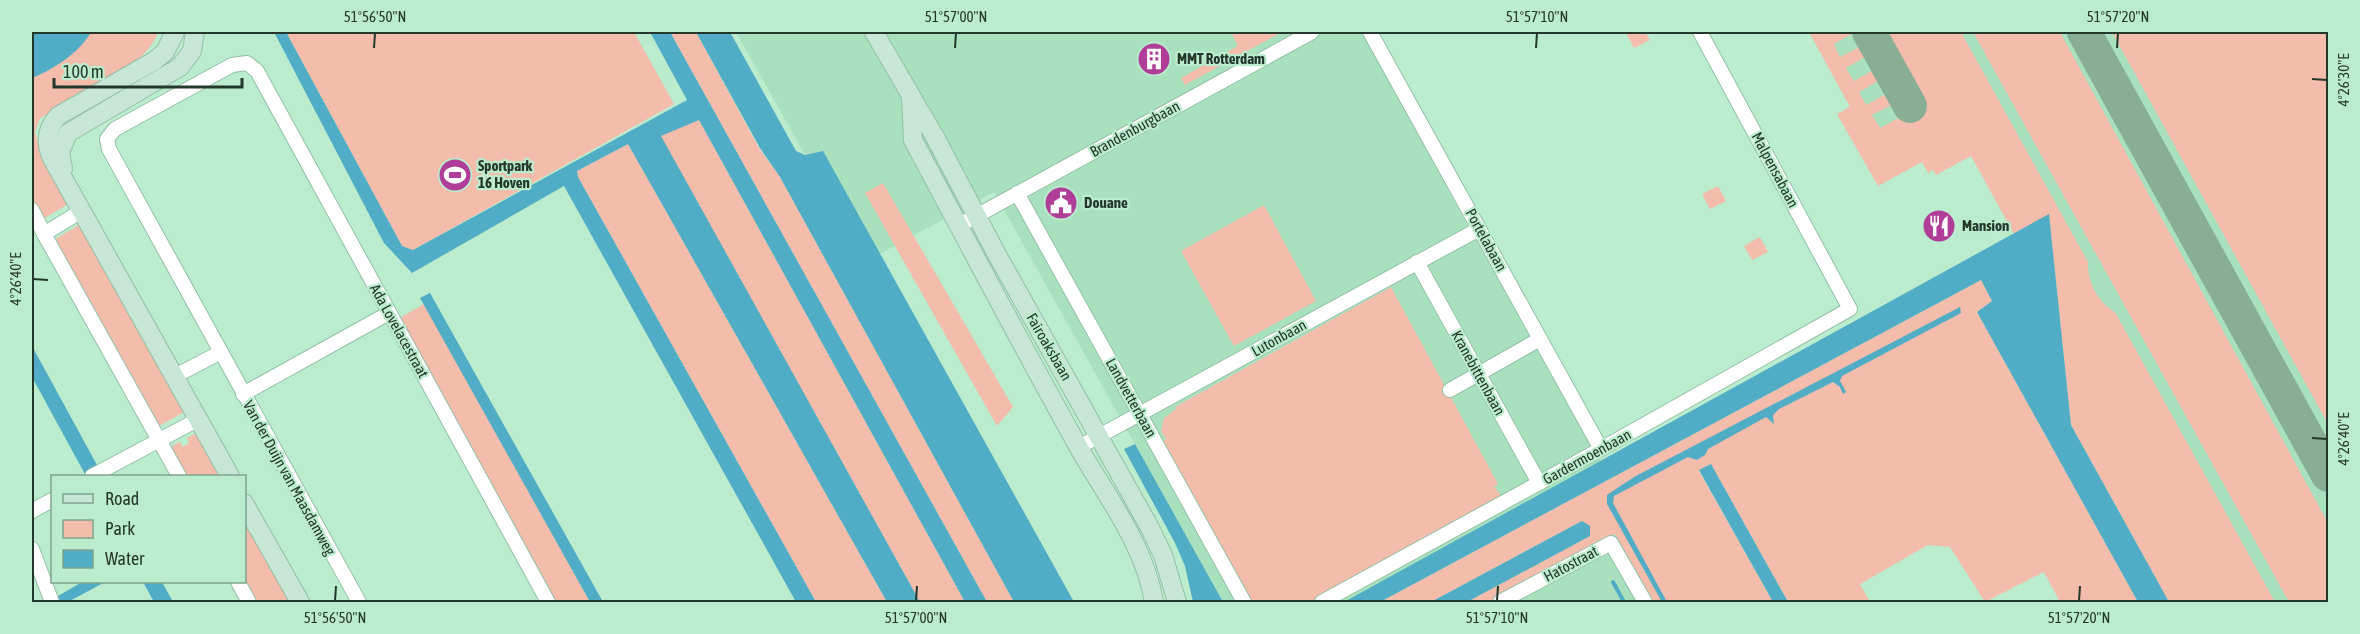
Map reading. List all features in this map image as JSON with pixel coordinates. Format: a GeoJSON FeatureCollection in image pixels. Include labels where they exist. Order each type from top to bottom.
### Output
{"type":"FeatureCollection","features":[{"type":"Feature","properties":{"kind":"main road"},"geometry":{"type":"LineString","coordinates":[[175,32],[165,52],[154,61],[68,109],[53,121],[48,137],[49,152],[229,475]]}},
{"type":"Feature","properties":{"kind":"main road"},"geometry":{"type":"LineString","coordinates":[[70,188],[60,159],[61,145],[68,133],[180,67],[192,51],[195,32]]}},
{"type":"Feature","properties":{"kind":"main road","name":"Fairoaksbaan"},"geometry":{"type":"LineString","coordinates":[[874,32],[1155,537],[1163,555],[1177,603]]}},
{"type":"Feature","properties":{"kind":"main road","name":"Fairoaksbaan"},"geometry":{"type":"LineString","coordinates":[[911,95],[913,140],[1140,555],[1152,586],[1154,603]]}},
{"type":"Feature","properties":{"kind":"main road"},"geometry":{"type":"LineString","coordinates":[[246,507],[300,603]]}},
{"type":"Feature","properties":{"kind":"street","name":"Brandenburgbaan"},"geometry":{"type":"LineString","coordinates":[[958,226],[1312,32]]}},
{"type":"Feature","properties":{"kind":"street","name":"Portelabaan"},"geometry":{"type":"LineString","coordinates":[[1370,32],[1601,449]]}},
{"type":"Feature","properties":{"kind":"street","name":"Malpensabaan"},"geometry":{"type":"LineString","coordinates":[[1700,32],[1850,309]]}},
{"type":"Feature","properties":{"kind":"street","name":"Van der Duijn van Maasdamweg"},"geometry":{"type":"LineString","coordinates":[[247,63],[232,65],[115,129],[107,139],[109,149],[359,603]]}},
{"type":"Feature","properties":{"kind":"street","name":"Ada Lovelacestraat"},"geometry":{"type":"LineString","coordinates":[[247,63],[257,71],[548,603]]}},
{"type":"Feature","properties":{"kind":"street","name":"Landvetterbaan"},"geometry":{"type":"LineString","coordinates":[[1017,193],[1244,603]]}},
{"type":"Feature","properties":{"kind":"street"},"geometry":{"type":"LineString","coordinates":[[32,210],[178,475]]}},
{"type":"Feature","properties":{"kind":"street"},"geometry":{"type":"LineString","coordinates":[[44,234],[83,210]]}},
{"type":"Feature","properties":{"kind":"street","name":"Lutonbaan"},"geometry":{"type":"LineString","coordinates":[[1079,447],[1479,229]]}},
{"type":"Feature","properties":{"kind":"street","name":"Kranebittenbaan"},"geometry":{"type":"LineString","coordinates":[[1417,262],[1539,483]]}},
{"type":"Feature","properties":{"kind":"street","name":"Gardermoenbaan"},"geometry":{"type":"LineString","coordinates":[[1322,603],[1850,309]]}},
{"type":"Feature","properties":{"kind":"street"},"geometry":{"type":"LineString","coordinates":[[243,394],[389,313]]}},
{"type":"Feature","properties":{"kind":"street"},"geometry":{"type":"LineString","coordinates":[[1450,390],[1540,339]]}},
{"type":"Feature","properties":{"kind":"street"},"geometry":{"type":"LineString","coordinates":[[175,376],[221,352]]}},
{"type":"Feature","properties":{"kind":"street"},"geometry":{"type":"LineString","coordinates":[[95,475],[199,419]]}},
{"type":"Feature","properties":{"kind":"street","name":"Hatostraat"},"geometry":{"type":"LineString","coordinates":[[1500,603],[1611,543],[1645,603]]}},
{"type":"Feature","properties":{"kind":"street"},"geometry":{"type":"LineString","coordinates":[[32,549],[50,598]]}},
{"type":"Feature","properties":{"kind":"street"},"geometry":{"type":"LineString","coordinates":[[239,583],[249,603]]}},
{"type":"Feature","properties":{"kind":"shaded area"},"geometry":{"type":"Polygon","coordinates":[[[736,32],[1363,32],[1460,212],[1602,463],[1344,602],[1223,602],[994,192],[865,262],[736,32]]]}},
{"type":"Feature","properties":{"kind":"shaded area"},"geometry":{"type":"Polygon","coordinates":[[[1809,32],[2328,32],[2328,602],[2186,602],[2060,227],[1999,116],[1889,176],[1809,32]]]}},
{"type":"Feature","properties":{"kind":"shaded area"},"geometry":{"type":"Polygon","coordinates":[[[1610,525],[1653,602],[1467,602],[1610,525]]]}},
{"type":"Feature","properties":{"kind":"green space"},"geometry":{"type":"Polygon","coordinates":[[[32,32],[158,32],[151,46],[124,71],[89,93],[40,118],[35,132],[38,141],[70,203],[43,219],[32,198],[32,32]]]}},
{"type":"Feature","properties":{"kind":"green space","name":"Sportpark 16 Hoven"},"geometry":{"type":"Polygon","coordinates":[[[286,32],[634,32],[674,104],[413,250],[402,246],[286,32]]]}},
{"type":"Feature","properties":{"kind":"green space"},"geometry":{"type":"Polygon","coordinates":[[[670,32],[696,32],[759,148],[780,177],[1014,602],[987,602],[670,32]]]}},
{"type":"Feature","properties":{"kind":"green space"},"geometry":{"type":"Polygon","coordinates":[[[1231,32],[1282,32],[1185,85],[1181,78],[1238,46],[1231,32]]]}},
{"type":"Feature","properties":{"kind":"green space"},"geometry":{"type":"Polygon","coordinates":[[[1645,32],[1650,40],[1634,48],[1626,33],[1645,32]]]}},
{"type":"Feature","properties":{"kind":"green space"},"geometry":{"type":"Polygon","coordinates":[[[1809,32],[1855,32],[1834,44],[1840,57],[1867,43],[1872,53],[1846,68],[1854,81],[1880,66],[1885,77],[1859,92],[1866,105],[1893,90],[1899,101],[1872,115],[1880,128],[1906,114],[1910,120],[1921,113],[1876,32],[1961,32],[2088,262],[2088,270],[2095,292],[2104,304],[2115,312],[2275,602],[2169,602],[2071,425],[2049,215],[2014,234],[1971,156],[1936,175],[1933,170],[1928,173],[1922,162],[1878,186],[1837,114],[1850,107],[1809,32]]]}},
{"type":"Feature","properties":{"kind":"green space"},"geometry":{"type":"Polygon","coordinates":[[[1973,32],[2060,32],[2328,523],[2328,602],[2289,602],[1973,32]]]}},
{"type":"Feature","properties":{"kind":"green space"},"geometry":{"type":"Polygon","coordinates":[[[2112,32],[2328,32],[2328,424],[2112,32]]]}},
{"type":"Feature","properties":{"kind":"green space"},"geometry":{"type":"Polygon","coordinates":[[[699,120],[965,602],[920,602],[660,135],[699,120]]]}},
{"type":"Feature","properties":{"kind":"green space"},"geometry":{"type":"Polygon","coordinates":[[[628,144],[887,602],[816,602],[578,177],[577,171],[628,144]]]}},
{"type":"Feature","properties":{"kind":"green space"},"geometry":{"type":"Polygon","coordinates":[[[883,183],[1013,407],[997,426],[865,193],[883,183]]]}},
{"type":"Feature","properties":{"kind":"green space"},"geometry":{"type":"Polygon","coordinates":[[[1718,186],[1726,201],[1710,209],[1702,194],[1718,186]]]}},
{"type":"Feature","properties":{"kind":"green space"},"geometry":{"type":"Polygon","coordinates":[[[1264,205],[1316,301],[1234,346],[1181,251],[1264,205]]]}},
{"type":"Feature","properties":{"kind":"green space"},"geometry":{"type":"Polygon","coordinates":[[[82,223],[186,411],[157,427],[54,240],[82,223]]]}},
{"type":"Feature","properties":{"kind":"green space"},"geometry":{"type":"Polygon","coordinates":[[[1760,237],[1768,252],[1752,260],[1744,246],[1760,237]]]}},
{"type":"Feature","properties":{"kind":"green space"},"geometry":{"type":"Polygon","coordinates":[[[1981,280],[1992,301],[1977,312],[2138,602],[2060,602],[2044,572],[1985,602],[1950,547],[1928,545],[1860,584],[1870,602],[1788,602],[1711,464],[1699,471],[1773,602],[1654,602],[1615,534],[1488,602],[1467,602],[1590,536],[1582,521],[1431,602],[1380,602],[1981,280]]]}},
{"type":"Feature","properties":{"kind":"green space"},"geometry":{"type":"Polygon","coordinates":[[[1391,287],[1498,484],[1494,486],[1501,496],[1310,602],[1252,602],[1163,441],[1166,439],[1161,431],[1164,418],[1176,409],[1175,407],[1391,287]]]}},
{"type":"Feature","properties":{"kind":"green space"},"geometry":{"type":"Polygon","coordinates":[[[424,304],[590,602],[554,602],[398,319],[424,304]]]}},
{"type":"Feature","properties":{"kind":"green space"},"geometry":{"type":"Polygon","coordinates":[[[197,433],[221,475],[183,475],[168,448],[180,442],[183,447],[189,443],[187,438],[197,433]]]}},
{"type":"Feature","properties":{"kind":"green space"},"geometry":{"type":"Polygon","coordinates":[[[246,520],[291,602],[254,602],[244,583],[246,520]]]}},
{"type":"Feature","properties":{"kind":"water"},"geometry":{"type":"Polygon","coordinates":[[[32,32],[91,32],[80,47],[65,60],[32,78],[32,32]]]}},
{"type":"Feature","properties":{"kind":"water"},"geometry":{"type":"Polygon","coordinates":[[[274,32],[286,32],[402,246],[413,250],[687,100],[650,32],[670,32],[987,602],[965,602],[699,120],[661,136],[920,602],[887,602],[628,144],[577,171],[578,177],[816,602],[796,602],[564,186],[412,273],[384,243],[274,32]]]}},
{"type":"Feature","properties":{"kind":"water"},"geometry":{"type":"Polygon","coordinates":[[[696,32],[730,32],[796,151],[805,155],[823,151],[1074,602],[1014,602],[780,177],[760,148],[696,32]]]}},
{"type":"Feature","properties":{"kind":"water"},"geometry":{"type":"Polygon","coordinates":[[[2049,214],[2071,425],[2169,602],[2138,602],[1977,312],[1992,301],[1981,280],[1380,602],[1344,602],[2049,214]]]}},
{"type":"Feature","properties":{"kind":"water"},"geometry":{"type":"Polygon","coordinates":[[[430,293],[603,602],[590,602],[420,298],[430,293]]]}},
{"type":"Feature","properties":{"kind":"water"},"geometry":{"type":"Polygon","coordinates":[[[1960,307],[1961,313],[1842,376],[1840,381],[1846,392],[1843,394],[1840,387],[1833,382],[1779,409],[1773,415],[1774,424],[1766,417],[1708,449],[1705,455],[1697,460],[1688,457],[1614,496],[1613,503],[1667,602],[1662,602],[1607,504],[1607,495],[1634,477],[1960,307]]]}},
{"type":"Feature","properties":{"kind":"water"},"geometry":{"type":"Polygon","coordinates":[[[32,346],[102,475],[85,475],[32,377],[32,346]]]}},
{"type":"Feature","properties":{"kind":"water"},"geometry":{"type":"Polygon","coordinates":[[[1135,444],[1223,602],[1193,602],[1185,566],[1175,543],[1124,449],[1135,444]]]}},
{"type":"Feature","properties":{"kind":"water"},"geometry":{"type":"Polygon","coordinates":[[[1711,464],[1788,602],[1773,602],[1699,470],[1711,464]]]}},
{"type":"Feature","properties":{"kind":"water"},"geometry":{"type":"Polygon","coordinates":[[[1582,521],[1590,526],[1590,536],[1467,602],[1431,602],[1582,521]]]}},
{"type":"Feature","properties":{"kind":"water"},"geometry":{"type":"Polygon","coordinates":[[[80,583],[103,583],[68,602],[48,602],[80,583]]]}},
{"type":"Feature","properties":{"kind":"water"},"geometry":{"type":"Polygon","coordinates":[[[144,583],[163,583],[173,602],[154,602],[144,583]]]}},
{"type":"Feature","properties":{"kind":"waterway"},"geometry":{"type":"LineString","coordinates":[[1613,582],[1624,602]]}},
{"type":"Feature","properties":{"kind":"taxiway"},"geometry":{"type":"LineString","coordinates":[[1869,32],[1910,106]]}},
{"type":"Feature","properties":{"kind":"taxiway"},"geometry":{"type":"LineString","coordinates":[[2084,32],[2328,475]]}},
{"type":"Feature","properties":{"kind":"place","name":"MMT Rotterdam"},"geometry":{"type":"Point","coordinates":[1154,59]}},
{"type":"Feature","properties":{"kind":"place","name":"Sportpark 16 Hoven"},"geometry":{"type":"Point","coordinates":[455,175]}},
{"type":"Feature","properties":{"kind":"place","name":"Douane"},"geometry":{"type":"Point","coordinates":[1061,203]}},
{"type":"Feature","properties":{"kind":"place","name":"Mansion"},"geometry":{"type":"Point","coordinates":[1939,226]}}]}
